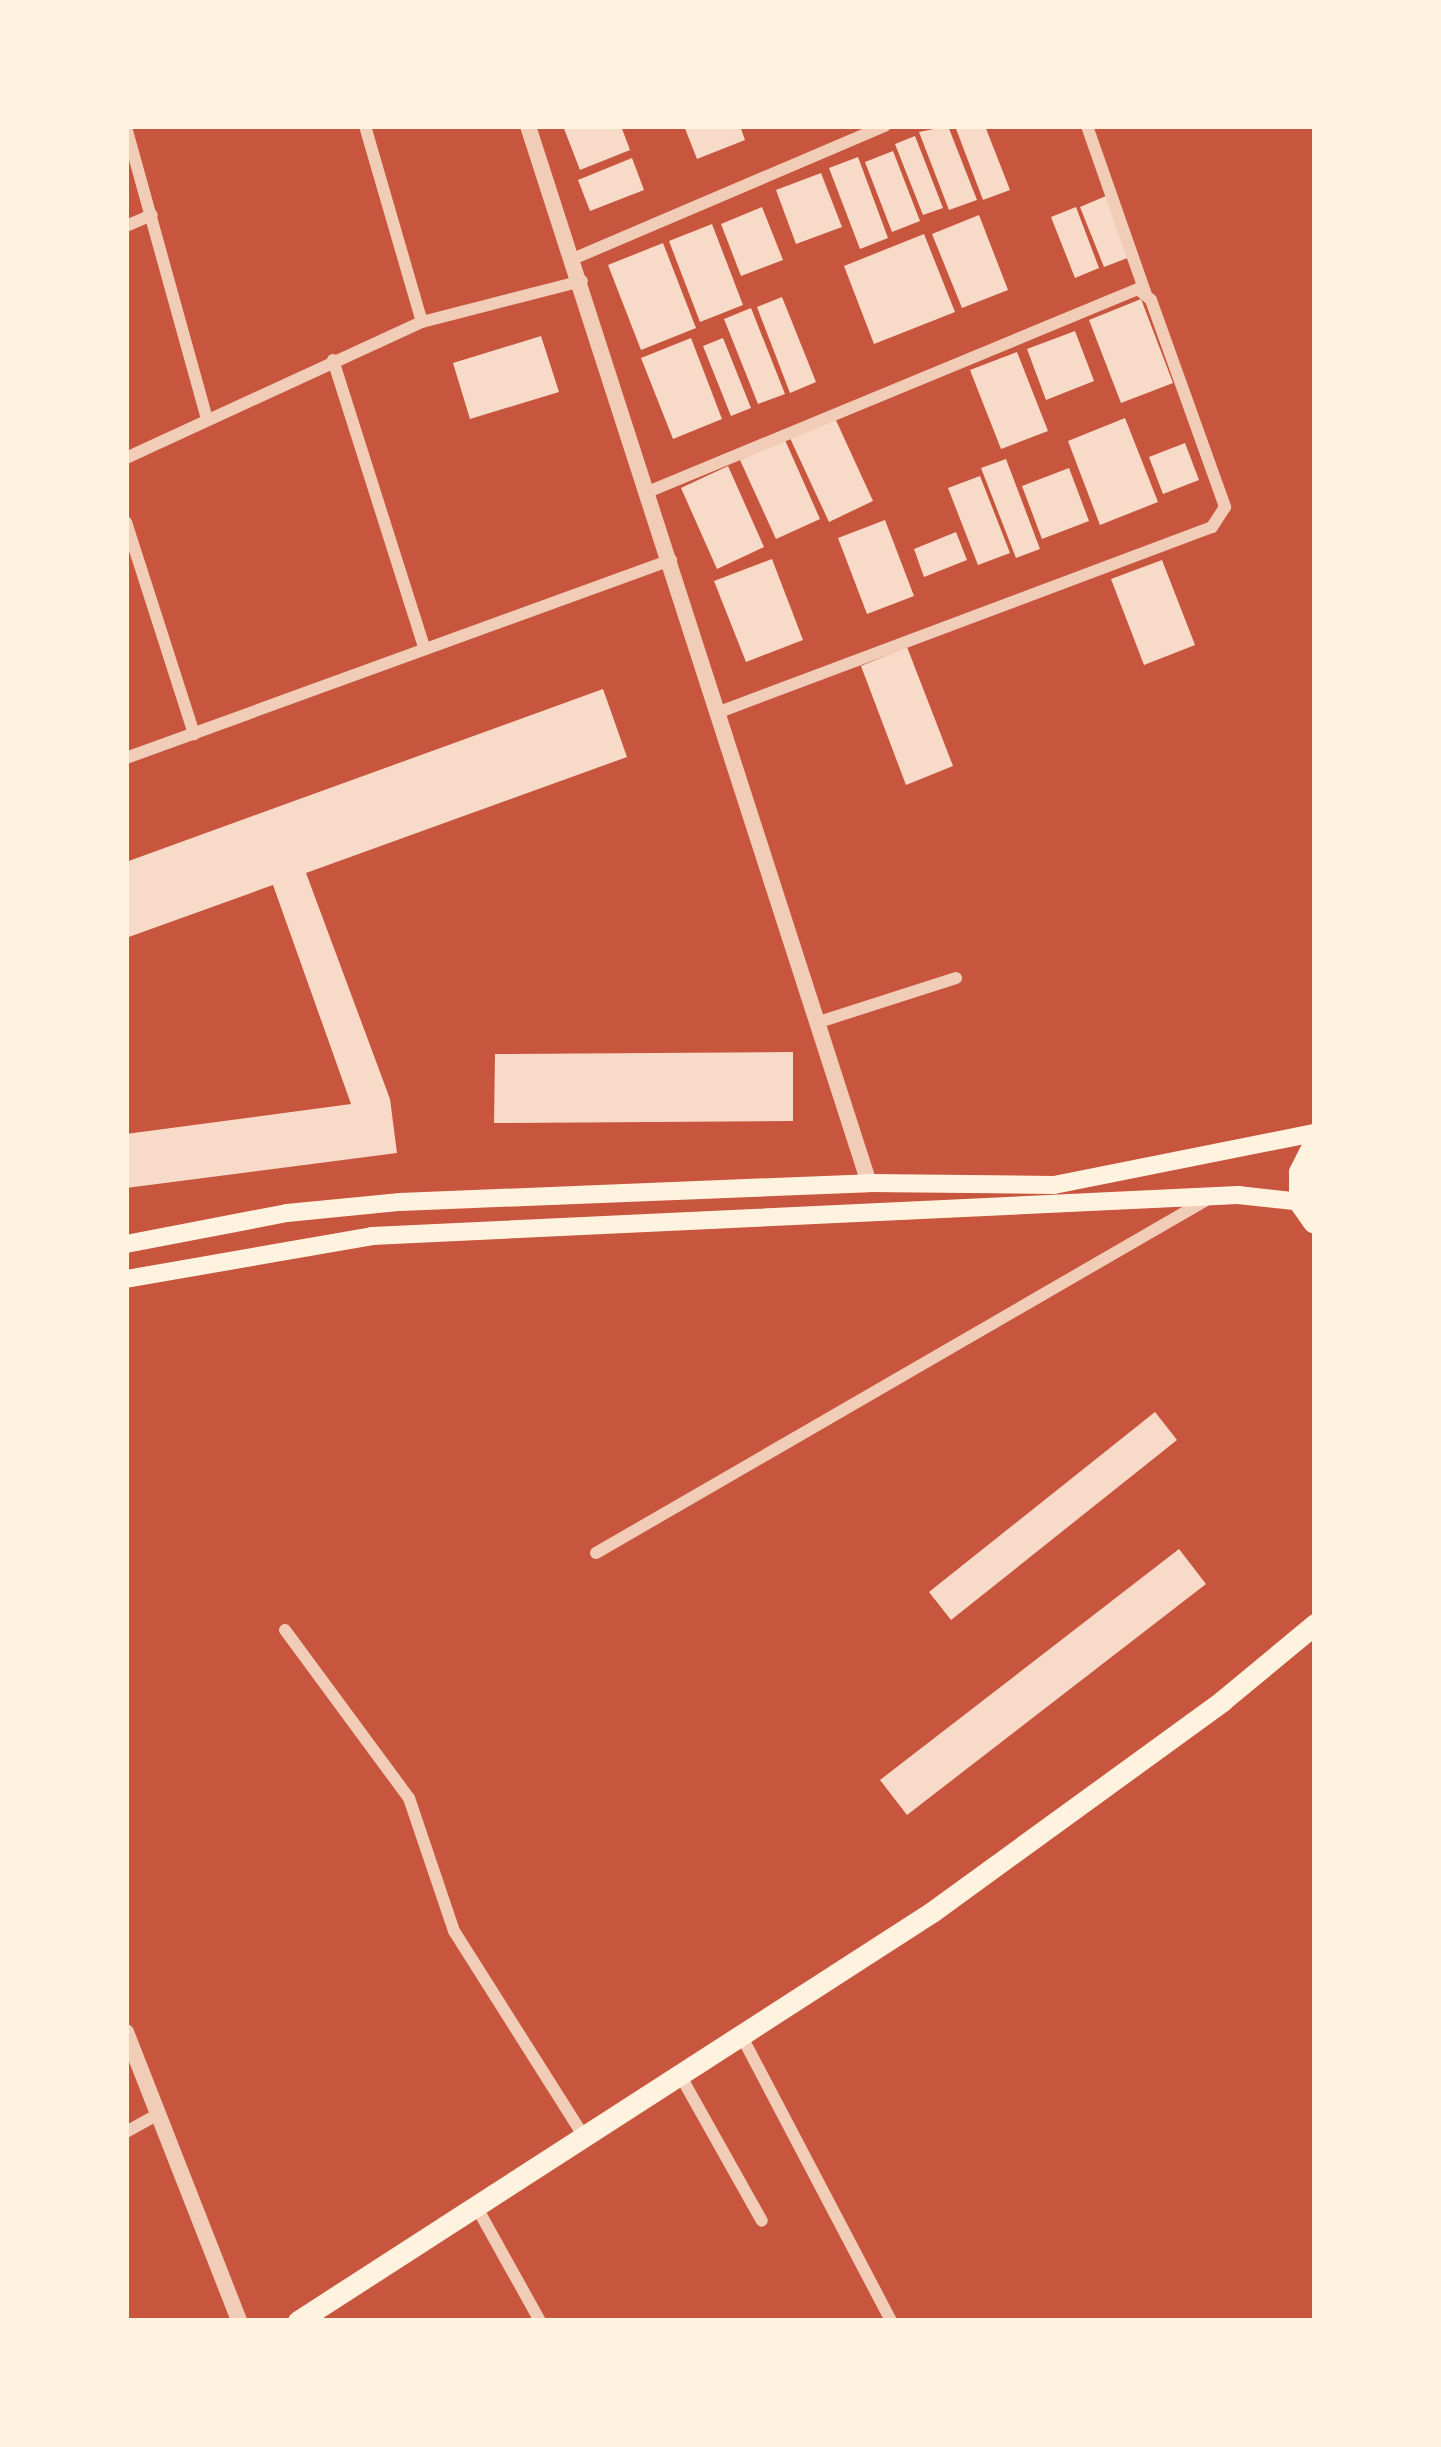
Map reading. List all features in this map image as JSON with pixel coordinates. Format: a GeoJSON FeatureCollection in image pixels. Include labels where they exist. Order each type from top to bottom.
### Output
{"type":"FeatureCollection","features":[{"type":"Feature","properties":{"kind":"highway"},"geometry":{"type":"LineString","coordinates":[[1308,1212],[1300,1173],[1315,1145]]}},
{"type":"Feature","properties":{"kind":"main road"},"geometry":{"type":"LineString","coordinates":[[126,1244],[286,1213],[491,1198],[869,1183],[1054,1185],[1315,1133]]}},
{"type":"Feature","properties":{"kind":"main road"},"geometry":{"type":"LineString","coordinates":[[126,1279],[372,1236],[1214,1196],[1308,1212]]}},
{"type":"Feature","properties":{"kind":"main road"},"geometry":{"type":"LineString","coordinates":[[484,1230],[491,1198]]}},
{"type":"Feature","properties":{"kind":"main road"},"geometry":{"type":"LineString","coordinates":[[298,2321],[932,1912],[1222,1701],[1315,1624]]}},
{"type":"Feature","properties":{"kind":"street"},"geometry":{"type":"LineString","coordinates":[[365,126],[422,322]]}},
{"type":"Feature","properties":{"kind":"street"},"geometry":{"type":"LineString","coordinates":[[528,126],[722,711],[869,1183]]}},
{"type":"Feature","properties":{"kind":"street"},"geometry":{"type":"LineString","coordinates":[[575,259],[885,126]]}},
{"type":"Feature","properties":{"kind":"street"},"geometry":{"type":"LineString","coordinates":[[722,711],[1222,522],[1225,507],[1087,126]]}},
{"type":"Feature","properties":{"kind":"street"},"geometry":{"type":"LineString","coordinates":[[126,127],[206,416]]}},
{"type":"Feature","properties":{"kind":"street"},"geometry":{"type":"LineString","coordinates":[[126,226],[152,215]]}},
{"type":"Feature","properties":{"kind":"street"},"geometry":{"type":"LineString","coordinates":[[126,458],[206,416],[422,322],[582,281]]}},
{"type":"Feature","properties":{"kind":"street"},"geometry":{"type":"LineString","coordinates":[[650,491],[1127,290],[1145,293]]}},
{"type":"Feature","properties":{"kind":"street"},"geometry":{"type":"LineString","coordinates":[[333,360],[424,647]]}},
{"type":"Feature","properties":{"kind":"street"},"geometry":{"type":"LineString","coordinates":[[126,522],[194,734]]}},
{"type":"Feature","properties":{"kind":"street"},"geometry":{"type":"LineString","coordinates":[[126,758],[672,560]]}},
{"type":"Feature","properties":{"kind":"street"},"geometry":{"type":"LineString","coordinates":[[819,1022],[956,978]]}},
{"type":"Feature","properties":{"kind":"street"},"geometry":{"type":"LineString","coordinates":[[596,1553],[1214,1196]]}},
{"type":"Feature","properties":{"kind":"street"},"geometry":{"type":"LineString","coordinates":[[285,1630],[409,1798],[454,1931],[584,2137]]}},
{"type":"Feature","properties":{"kind":"street"},"geometry":{"type":"LineString","coordinates":[[126,2032],[239,2321]]}},
{"type":"Feature","properties":{"kind":"street"},"geometry":{"type":"LineString","coordinates":[[741,2035],[891,2321]]}},
{"type":"Feature","properties":{"kind":"street"},"geometry":{"type":"LineString","coordinates":[[680,2074],[762,2221]]}},
{"type":"Feature","properties":{"kind":"street"},"geometry":{"type":"LineString","coordinates":[[126,2132],[158,2114]]}},
{"type":"Feature","properties":{"kind":"street"},"geometry":{"type":"LineString","coordinates":[[476,2206],[540,2321]]}},
{"type":"Feature","properties":{"kind":"building"},"geometry":{"type":"Polygon","coordinates":[[[563,126],[621,126],[630,150],[580,170],[563,126]]]}},
{"type":"Feature","properties":{"kind":"building"},"geometry":{"type":"Polygon","coordinates":[[[684,126],[740,126],[745,140],[697,159],[684,126]]]}},
{"type":"Feature","properties":{"kind":"building"},"geometry":{"type":"Polygon","coordinates":[[[948,126],[977,200],[949,210],[919,132],[948,126]]]}},
{"type":"Feature","properties":{"kind":"building"},"geometry":{"type":"Polygon","coordinates":[[[955,126],[985,126],[1010,190],[983,200],[955,126]]]}},
{"type":"Feature","properties":{"kind":"building"},"geometry":{"type":"Polygon","coordinates":[[[915,136],[943,208],[923,215],[895,144],[915,136]]]}},
{"type":"Feature","properties":{"kind":"building"},"geometry":{"type":"Polygon","coordinates":[[[893,151],[920,221],[892,232],[865,162],[893,151]]]}},
{"type":"Feature","properties":{"kind":"building"},"geometry":{"type":"Polygon","coordinates":[[[858,157],[888,238],[860,249],[829,168],[858,157]]]}},
{"type":"Feature","properties":{"kind":"building"},"geometry":{"type":"Polygon","coordinates":[[[632,158],[644,190],[590,211],[578,180],[632,158]]]}},
{"type":"Feature","properties":{"kind":"building"},"geometry":{"type":"Polygon","coordinates":[[[821,173],[842,227],[796,244],[776,190],[821,173]]]}},
{"type":"Feature","properties":{"kind":"building"},"geometry":{"type":"Polygon","coordinates":[[[1106,196],[1130,257],[1104,267],[1080,207],[1106,196]]]}},
{"type":"Feature","properties":{"kind":"building"},"geometry":{"type":"Polygon","coordinates":[[[762,207],[783,260],[741,276],[721,224],[762,207]]]}},
{"type":"Feature","properties":{"kind":"building"},"geometry":{"type":"Polygon","coordinates":[[[1076,207],[1099,268],[1075,278],[1051,217],[1076,207]]]}},
{"type":"Feature","properties":{"kind":"building"},"geometry":{"type":"Polygon","coordinates":[[[979,215],[1008,290],[962,308],[932,234],[979,215]]]}},
{"type":"Feature","properties":{"kind":"building"},"geometry":{"type":"Polygon","coordinates":[[[712,224],[743,305],[700,322],[669,241],[712,224]]]}},
{"type":"Feature","properties":{"kind":"building"},"geometry":{"type":"Polygon","coordinates":[[[924,234],[955,312],[874,344],[844,266],[924,234]]]}},
{"type":"Feature","properties":{"kind":"building"},"geometry":{"type":"Polygon","coordinates":[[[663,243],[696,328],[641,350],[608,265],[663,243]]]}},
{"type":"Feature","properties":{"kind":"building"},"geometry":{"type":"Polygon","coordinates":[[[782,297],[816,382],[790,393],[757,307],[782,297]]]}},
{"type":"Feature","properties":{"kind":"building"},"geometry":{"type":"Polygon","coordinates":[[[1141,299],[1173,383],[1121,403],[1089,320],[1141,299]]]}},
{"type":"Feature","properties":{"kind":"building"},"geometry":{"type":"Polygon","coordinates":[[[751,308],[785,394],[758,404],[724,319],[751,308]]]}},
{"type":"Feature","properties":{"kind":"building"},"geometry":{"type":"Polygon","coordinates":[[[1075,331],[1094,381],[1046,400],[1027,349],[1075,331]]]}},
{"type":"Feature","properties":{"kind":"building"},"geometry":{"type":"Polygon","coordinates":[[[541,336],[559,392],[470,419],[453,363],[541,336]]]}},
{"type":"Feature","properties":{"kind":"building"},"geometry":{"type":"Polygon","coordinates":[[[691,338],[722,419],[673,439],[641,358],[691,338]]]}},
{"type":"Feature","properties":{"kind":"building"},"geometry":{"type":"Polygon","coordinates":[[[723,338],[751,408],[731,416],[703,346],[723,338]]]}},
{"type":"Feature","properties":{"kind":"building"},"geometry":{"type":"Polygon","coordinates":[[[1017,352],[1048,431],[1001,449],[970,370],[1017,352]]]}},
{"type":"Feature","properties":{"kind":"building"},"geometry":{"type":"Polygon","coordinates":[[[834,416],[873,501],[829,522],[789,436],[834,416]]]}},
{"type":"Feature","properties":{"kind":"building"},"geometry":{"type":"Polygon","coordinates":[[[1125,418],[1158,502],[1100,525],[1068,441],[1125,418]]]}},
{"type":"Feature","properties":{"kind":"building"},"geometry":{"type":"Polygon","coordinates":[[[785,440],[820,519],[776,539],[740,460],[785,440]]]}},
{"type":"Feature","properties":{"kind":"building"},"geometry":{"type":"Polygon","coordinates":[[[1185,443],[1199,480],[1163,494],[1149,457],[1185,443]]]}},
{"type":"Feature","properties":{"kind":"building"},"geometry":{"type":"Polygon","coordinates":[[[1006,459],[1040,549],[1016,558],[981,468],[1006,459]]]}},
{"type":"Feature","properties":{"kind":"building"},"geometry":{"type":"Polygon","coordinates":[[[728,466],[764,547],[717,569],[681,488],[728,466]]]}},
{"type":"Feature","properties":{"kind":"building"},"geometry":{"type":"Polygon","coordinates":[[[1069,468],[1089,521],[1042,539],[1022,486],[1069,468]]]}},
{"type":"Feature","properties":{"kind":"building"},"geometry":{"type":"Polygon","coordinates":[[[980,476],[1010,553],[978,565],[948,488],[980,476]]]}},
{"type":"Feature","properties":{"kind":"building"},"geometry":{"type":"Polygon","coordinates":[[[885,520],[914,596],[867,614],[838,538],[885,520]]]}},
{"type":"Feature","properties":{"kind":"building"},"geometry":{"type":"Polygon","coordinates":[[[956,532],[967,560],[924,577],[914,549],[956,532]]]}},
{"type":"Feature","properties":{"kind":"building"},"geometry":{"type":"Polygon","coordinates":[[[772,559],[803,640],[746,662],[714,581],[772,559]]]}},
{"type":"Feature","properties":{"kind":"building"},"geometry":{"type":"Polygon","coordinates":[[[1162,560],[1195,645],[1144,665],[1111,579],[1162,560]]]}},
{"type":"Feature","properties":{"kind":"building"},"geometry":{"type":"Polygon","coordinates":[[[907,647],[953,766],[906,785],[861,666],[907,647]]]}},
{"type":"Feature","properties":{"kind":"building"},"geometry":{"type":"Polygon","coordinates":[[[603,689],[627,757],[306,873],[390,1099],[397,1153],[126,1188],[126,1134],[351,1104],[273,885],[126,938],[126,862],[603,689]]]}},
{"type":"Feature","properties":{"kind":"building"},"geometry":{"type":"Polygon","coordinates":[[[793,1052],[793,1121],[494,1123],[495,1054],[793,1052]]]}},
{"type":"Feature","properties":{"kind":"building"},"geometry":{"type":"Polygon","coordinates":[[[1155,1412],[1177,1440],[951,1620],[929,1592],[1155,1412]]]}},
{"type":"Feature","properties":{"kind":"building"},"geometry":{"type":"Polygon","coordinates":[[[1179,1549],[1206,1584],[907,1815],[880,1780],[1179,1549]]]}}]}
